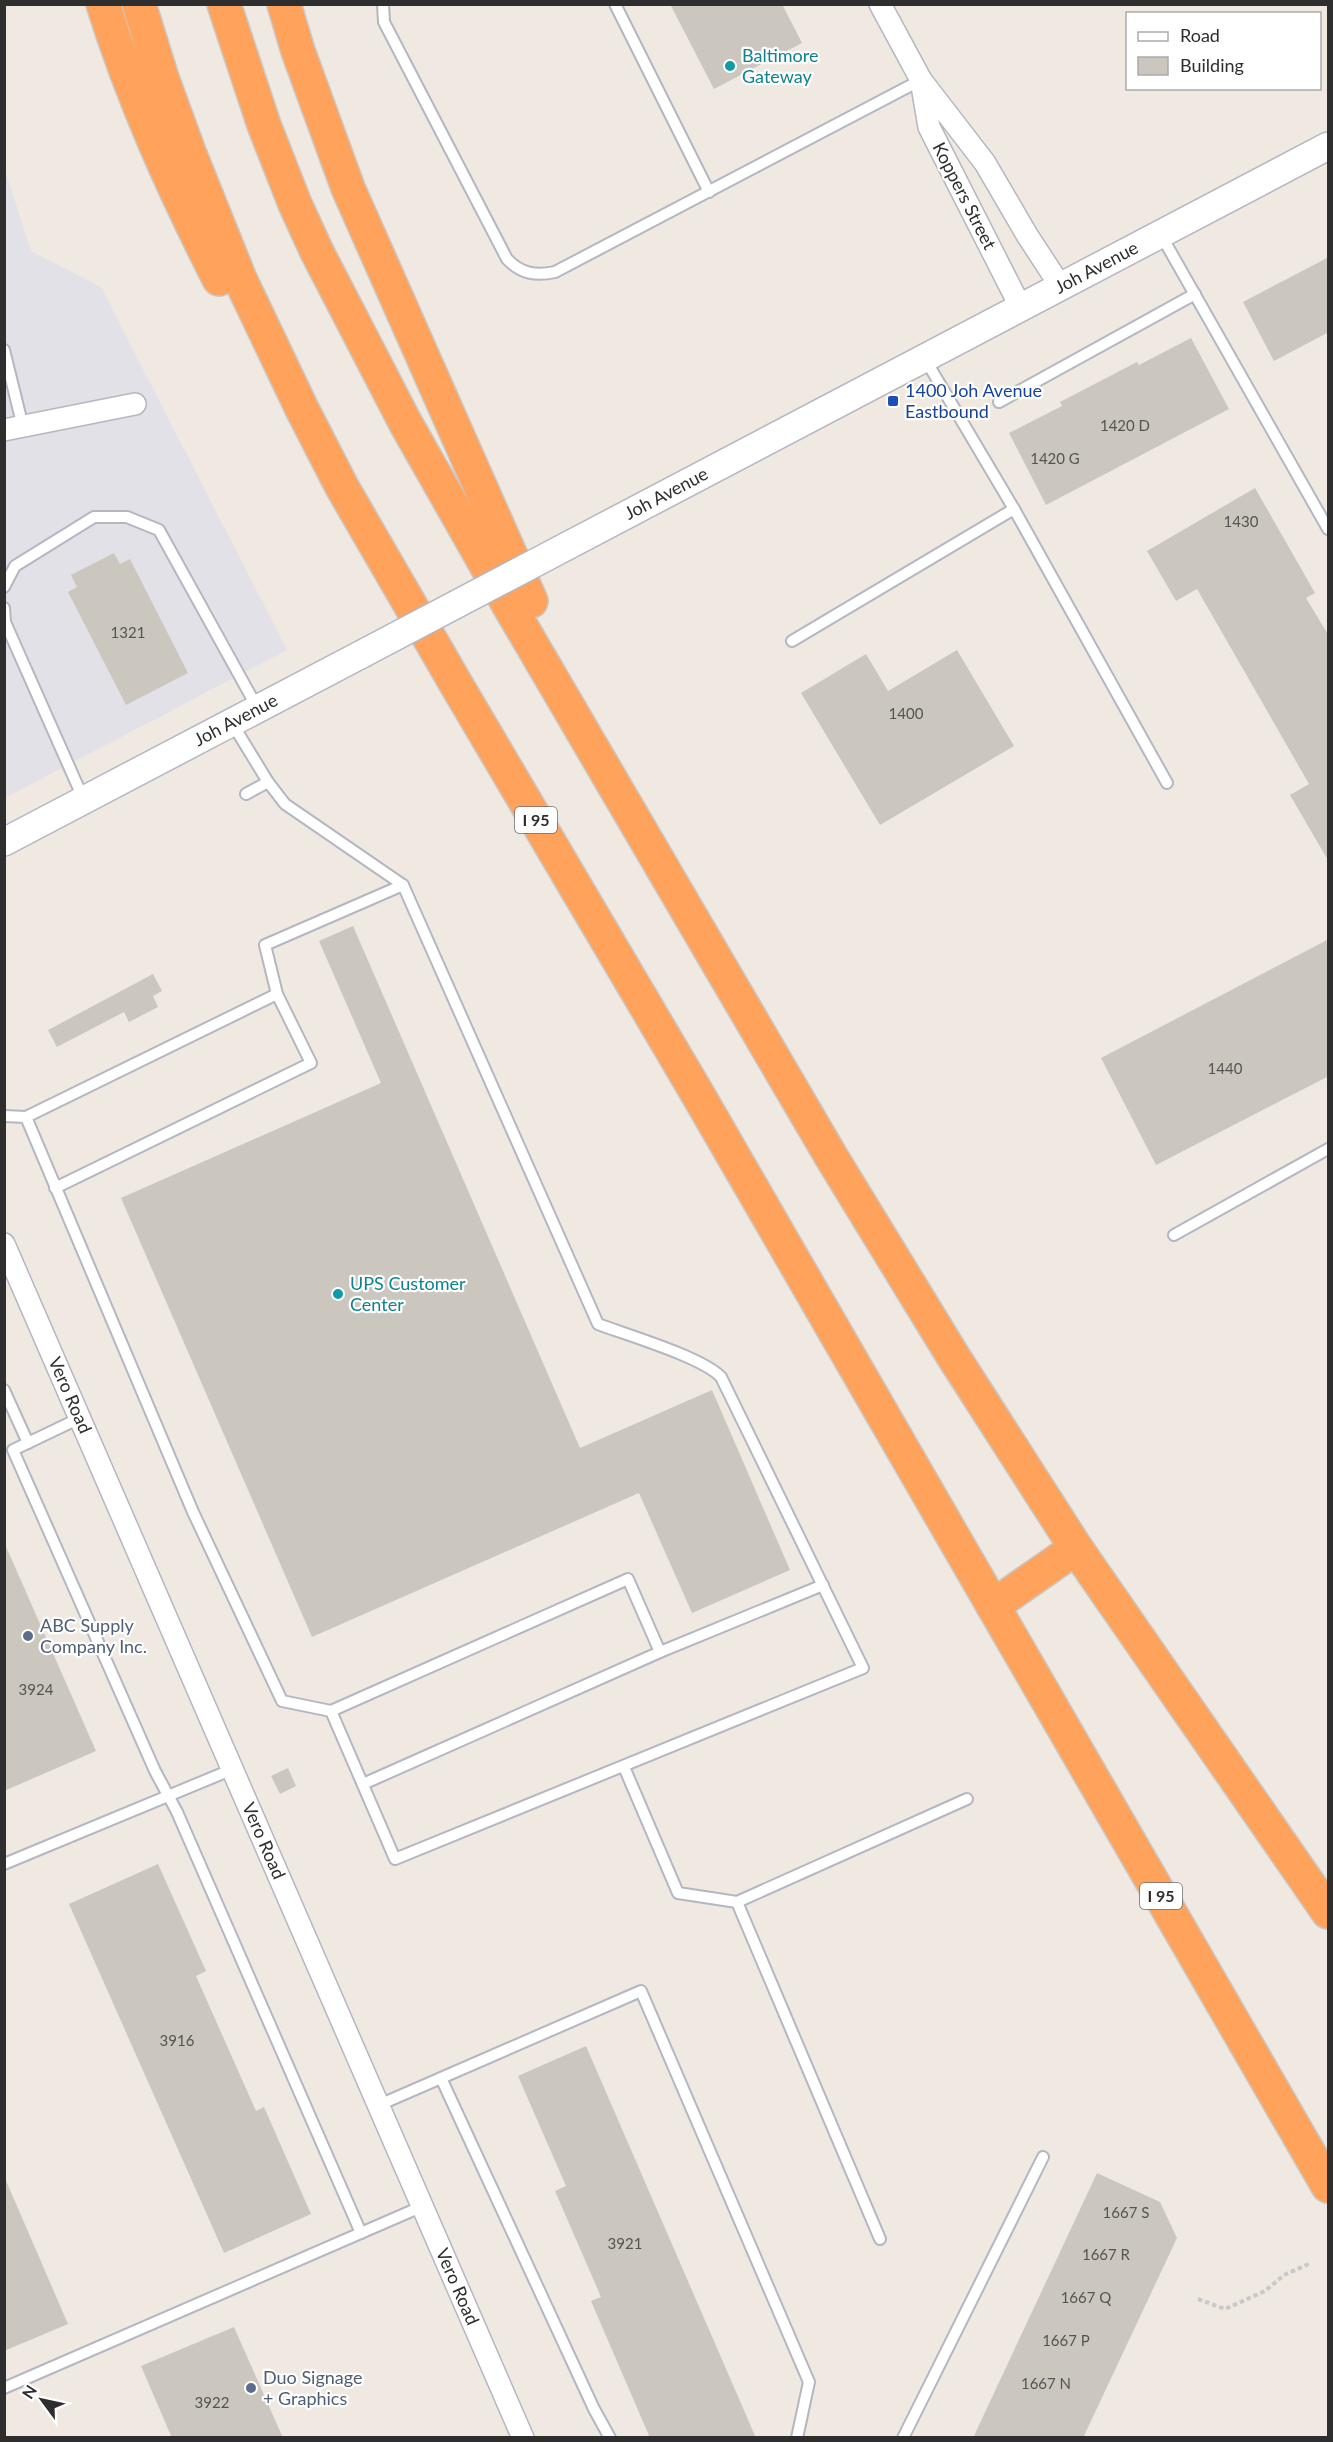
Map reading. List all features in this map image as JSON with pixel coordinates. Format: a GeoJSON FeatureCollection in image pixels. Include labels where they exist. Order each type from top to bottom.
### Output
{"type":"FeatureCollection","features":[{"type":"Feature","properties":{"kind":"highway"},"geometry":{"type":"LineString","coordinates":[[103,4],[132,90],[163,162],[250,342],[327,481],[456,684]]}},
{"type":"Feature","properties":{"kind":"highway","name":"I 95"},"geometry":{"type":"LineString","coordinates":[[139,4],[162,78],[189,152],[240,279],[342,487],[697,1092],[1329,2186]]}},
{"type":"Feature","properties":{"kind":"highway"},"geometry":{"type":"LineString","coordinates":[[224,4],[264,125],[295,204],[342,302],[406,424],[616,788],[831,1158],[953,1356],[1076,1548],[1329,1912]]}},
{"type":"Feature","properties":{"kind":"highway"},"geometry":{"type":"LineString","coordinates":[[286,4],[298,51],[357,209],[616,788]]}},
{"type":"Feature","properties":{"kind":"highway"},"geometry":{"type":"LineString","coordinates":[[993,1606],[1076,1548]]}},
{"type":"Feature","properties":{"kind":"street","name":"Koppers Street"},"geometry":{"type":"LineString","coordinates":[[880,4],[921,80],[985,163],[1061,286]]}},
{"type":"Feature","properties":{"kind":"street","name":"Koppers Street"},"geometry":{"type":"LineString","coordinates":[[921,80],[929,127],[1020,308]]}},
{"type":"Feature","properties":{"kind":"street","name":"Joh Avenue"},"geometry":{"type":"LineString","coordinates":[[4,842],[1329,146]]}},
{"type":"Feature","properties":{"kind":"street"},"geometry":{"type":"LineString","coordinates":[[14,429],[135,404]]}},
{"type":"Feature","properties":{"kind":"street","name":"Vero Road"},"geometry":{"type":"LineString","coordinates":[[4,1244],[523,2438]]}},
{"type":"Feature","properties":{"kind":"lane"},"geometry":{"type":"LineString","coordinates":[[383,4],[384,22],[507,259],[514,267],[534,274],[555,272],[921,80]]}},
{"type":"Feature","properties":{"kind":"lane"},"geometry":{"type":"LineString","coordinates":[[615,4],[709,192]]}},
{"type":"Feature","properties":{"kind":"lane"},"geometry":{"type":"LineString","coordinates":[[1161,234],[1329,529]]}},
{"type":"Feature","properties":{"kind":"lane"},"geometry":{"type":"LineString","coordinates":[[999,402],[1195,294]]}},
{"type":"Feature","properties":{"kind":"lane"},"geometry":{"type":"LineString","coordinates":[[4,350],[14,429]]}},
{"type":"Feature","properties":{"kind":"lane"},"geometry":{"type":"LineString","coordinates":[[925,358],[1014,509],[1167,783]]}},
{"type":"Feature","properties":{"kind":"lane"},"geometry":{"type":"LineString","coordinates":[[792,641],[1014,509]]}},
{"type":"Feature","properties":{"kind":"lane"},"geometry":{"type":"LineString","coordinates":[[4,587],[15,566],[94,517],[127,517],[159,530],[258,709]]}},
{"type":"Feature","properties":{"kind":"lane"},"geometry":{"type":"LineString","coordinates":[[4,608],[5,622],[84,800]]}},
{"type":"Feature","properties":{"kind":"lane"},"geometry":{"type":"LineString","coordinates":[[232,723],[268,782],[285,804],[403,885],[598,1324],[696,1360],[721,1377],[863,1668],[396,1859],[331,1711]]}},
{"type":"Feature","properties":{"kind":"lane"},"geometry":{"type":"LineString","coordinates":[[246,794],[268,782]]}},
{"type":"Feature","properties":{"kind":"lane"},"geometry":{"type":"LineString","coordinates":[[55,1188],[311,1063],[277,994],[266,945],[403,885]]}},
{"type":"Feature","properties":{"kind":"lane"},"geometry":{"type":"LineString","coordinates":[[4,1116],[26,1117],[277,994]]}},
{"type":"Feature","properties":{"kind":"lane"},"geometry":{"type":"LineString","coordinates":[[26,1117],[193,1512],[282,1701],[331,1711],[628,1579],[660,1652]]}},
{"type":"Feature","properties":{"kind":"lane"},"geometry":{"type":"LineString","coordinates":[[1174,1236],[1329,1149]]}},
{"type":"Feature","properties":{"kind":"lane"},"geometry":{"type":"LineString","coordinates":[[4,1390],[28,1443]]}},
{"type":"Feature","properties":{"kind":"lane"},"geometry":{"type":"LineString","coordinates":[[80,1418],[13,1450],[154,1771],[177,1812],[361,2233]]}},
{"type":"Feature","properties":{"kind":"lane"},"geometry":{"type":"LineString","coordinates":[[363,1784],[660,1652],[823,1585]]}},
{"type":"Feature","properties":{"kind":"lane"},"geometry":{"type":"LineString","coordinates":[[624,1767],[678,1893],[737,1902],[967,1799]]}},
{"type":"Feature","properties":{"kind":"lane"},"geometry":{"type":"LineString","coordinates":[[4,1864],[233,1769]]}},
{"type":"Feature","properties":{"kind":"lane"},"geometry":{"type":"LineString","coordinates":[[737,1902],[880,2239]]}},
{"type":"Feature","properties":{"kind":"lane"},"geometry":{"type":"LineString","coordinates":[[379,2105],[641,1991],[809,2382],[797,2438]]}},
{"type":"Feature","properties":{"kind":"lane"},"geometry":{"type":"LineString","coordinates":[[441,2078],[594,2409],[610,2438]]}},
{"type":"Feature","properties":{"kind":"lane"},"geometry":{"type":"LineString","coordinates":[[903,2438],[1043,2157]]}},
{"type":"Feature","properties":{"kind":"lane"},"geometry":{"type":"LineString","coordinates":[[4,2388],[423,2206]]}},
{"type":"Feature","properties":{"kind":"path"},"geometry":{"type":"LineString","coordinates":[[1198,2300],[1225,2309],[1265,2291],[1284,2275],[1311,2263]]}},
{"type":"Feature","properties":{"kind":"shaded area"},"geometry":{"type":"Polygon","coordinates":[[[4,167],[31,251],[101,287],[287,650],[5,798],[4,167]]]}},
{"type":"Feature","properties":{"kind":"building","name":"Baltimore Gateway"},"geometry":{"type":"Polygon","coordinates":[[[670,4],[782,4],[802,43],[714,89],[670,4]]]}},
{"type":"Feature","properties":{"kind":"building"},"geometry":{"type":"Polygon","coordinates":[[[1329,257],[1329,332],[1274,361],[1243,302],[1329,257]]]}},
{"type":"Feature","properties":{"kind":"building"},"geometry":{"type":"Polygon","coordinates":[[[1191,338],[1229,409],[1046,505],[1009,433],[1062,406],[1060,402],[1137,362],[1139,365],[1191,338]]]}},
{"type":"Feature","properties":{"kind":"building"},"geometry":{"type":"Polygon","coordinates":[[[1255,488],[1315,593],[1306,598],[1329,636],[1329,862],[1290,795],[1309,784],[1197,589],[1176,601],[1147,551],[1255,488]]]}},
{"type":"Feature","properties":{"kind":"building"},"geometry":{"type":"Polygon","coordinates":[[[114,553],[120,564],[130,559],[188,673],[126,705],[68,592],[77,587],[71,575],[114,553]]]}},
{"type":"Feature","properties":{"kind":"building"},"geometry":{"type":"Polygon","coordinates":[[[957,650],[1014,746],[880,825],[801,693],[866,654],[888,691],[957,650]]]}},
{"type":"Feature","properties":{"kind":"building","name":"UPS Customer Center"},"geometry":{"type":"Polygon","coordinates":[[[353,926],[580,1448],[712,1390],[790,1570],[692,1613],[639,1493],[312,1637],[121,1198],[381,1083],[319,941],[353,926]]]}},
{"type":"Feature","properties":{"kind":"building"},"geometry":{"type":"Polygon","coordinates":[[[1329,939],[1329,1076],[1156,1165],[1101,1058],[1329,939]]]}},
{"type":"Feature","properties":{"kind":"building"},"geometry":{"type":"Polygon","coordinates":[[[153,974],[162,991],[153,996],[158,1007],[129,1022],[124,1012],[57,1047],[48,1030],[153,974]]]}},
{"type":"Feature","properties":{"kind":"building"},"geometry":{"type":"Polygon","coordinates":[[[4,1542],[96,1751],[4,1791],[4,1542]]]}},
{"type":"Feature","properties":{"kind":"building"},"geometry":{"type":"Polygon","coordinates":[[[288,1768],[296,1786],[280,1794],[271,1776],[288,1768]]]}},
{"type":"Feature","properties":{"kind":"building"},"geometry":{"type":"Polygon","coordinates":[[[158,1864],[206,1971],[196,1976],[256,2111],[264,2107],[311,2214],[224,2253],[69,1904],[158,1864]]]}},
{"type":"Feature","properties":{"kind":"building"},"geometry":{"type":"Polygon","coordinates":[[[586,2046],[756,2438],[650,2438],[591,2301],[601,2297],[555,2191],[566,2186],[518,2076],[586,2046]]]}},
{"type":"Feature","properties":{"kind":"building"},"geometry":{"type":"Polygon","coordinates":[[[1097,2173],[1160,2202],[1177,2238],[1083,2438],[973,2438],[1097,2173]]]}},
{"type":"Feature","properties":{"kind":"building"},"geometry":{"type":"Polygon","coordinates":[[[4,2176],[68,2324],[4,2351],[4,2176]]]}},
{"type":"Feature","properties":{"kind":"building"},"geometry":{"type":"Polygon","coordinates":[[[234,2327],[283,2438],[172,2438],[141,2366],[234,2327]]]}},
{"type":"Feature","properties":{"kind":"place","name":"Baltimore Gateway"},"geometry":{"type":"Point","coordinates":[730,66]}},
{"type":"Feature","properties":{"kind":"place","name":"1400 Joh Avenue Eastbound"},"geometry":{"type":"Point","coordinates":[893,401]}},
{"type":"Feature","properties":{"kind":"place","name":"UPS Customer Center"},"geometry":{"type":"Point","coordinates":[338,1294]}},
{"type":"Feature","properties":{"kind":"place","name":"ABC Supply Company Inc."},"geometry":{"type":"Point","coordinates":[28,1636]}},
{"type":"Feature","properties":{"kind":"place","name":"Duo Signage + Graphics"},"geometry":{"type":"Point","coordinates":[251,2388]}}]}
